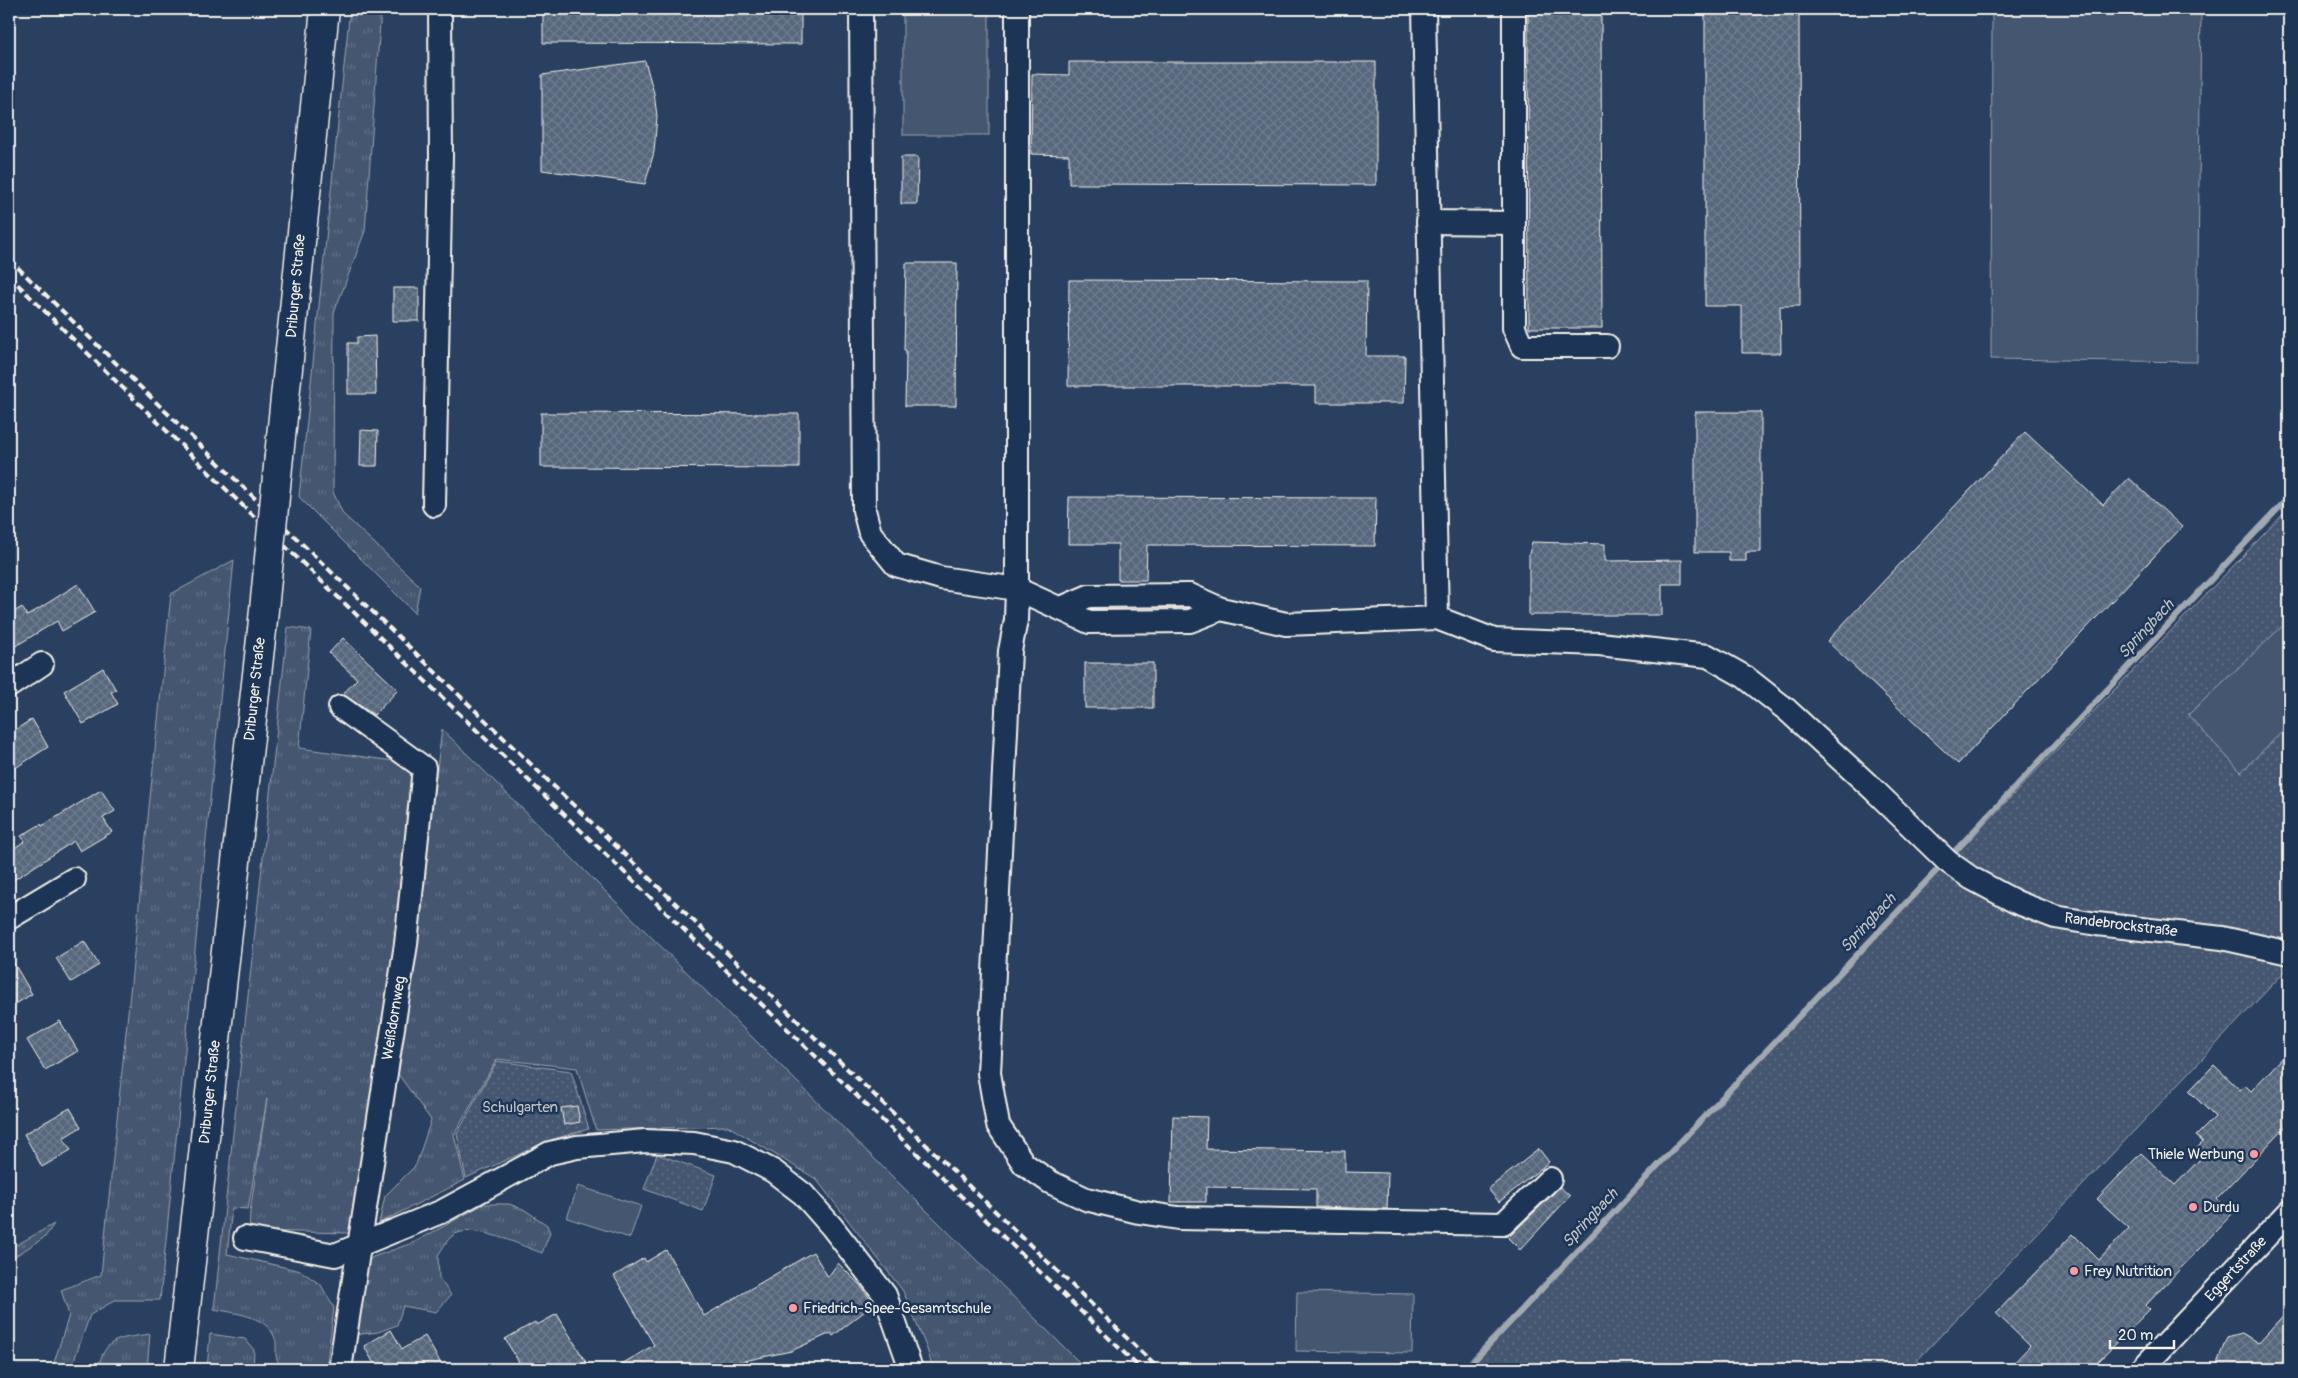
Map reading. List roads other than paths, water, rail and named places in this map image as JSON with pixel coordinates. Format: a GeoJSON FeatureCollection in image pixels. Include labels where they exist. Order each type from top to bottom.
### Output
{"type":"FeatureCollection","features":[{"type":"Feature","properties":{"kind":"main road","name":"Driburger Straße"},"geometry":{"type":"LineString","coordinates":[[179,1369],[262,630],[325,9]]}},
{"type":"Feature","properties":{"kind":"street"},"geometry":{"type":"LineString","coordinates":[[434,505],[441,156],[440,9]]}},
{"type":"Feature","properties":{"kind":"street"},"geometry":{"type":"LineString","coordinates":[[861,9],[863,486],[864,510],[870,534],[896,565],[941,578],[1017,589],[1089,622],[1190,621],[1221,609],[1286,624],[1437,618],[1424,9]]}},
{"type":"Feature","properties":{"kind":"street"},"geometry":{"type":"LineString","coordinates":[[1017,9],[1017,589],[1016,620],[1010,651],[989,1073],[998,1125],[1024,1164],[1050,1182],[1086,1199],[1139,1212],[1178,1218],[1503,1224],[1550,1179]]}},
{"type":"Feature","properties":{"kind":"street"},"geometry":{"type":"LineString","coordinates":[[1514,9],[1514,328],[1522,346],[1607,346]]}},
{"type":"Feature","properties":{"kind":"street"},"geometry":{"type":"LineString","coordinates":[[1428,222],[1514,223]]}},
{"type":"Feature","properties":{"kind":"street","name":"Randebrockstraße"},"geometry":{"type":"LineString","coordinates":[[1437,618],[1494,640],[1599,644],[1708,656],[1744,677],[1787,710],[1943,856],[1971,878],[2016,902],[2056,917],[2097,924],[2222,938],[2289,953]]}},
{"type":"Feature","properties":{"kind":"street"},"geometry":{"type":"LineString","coordinates":[[9,686],[42,664]]}},
{"type":"Feature","properties":{"kind":"street","name":"Weißdornweg"},"geometry":{"type":"LineString","coordinates":[[340,707],[424,768],[406,944],[340,1369]]}},
{"type":"Feature","properties":{"kind":"street"},"geometry":{"type":"LineString","coordinates":[[9,918],[74,880]]}},
{"type":"Feature","properties":{"kind":"street"},"geometry":{"type":"LineString","coordinates":[[245,1238],[335,1255],[443,1211],[550,1153],[577,1148],[645,1141],[694,1143],[734,1151],[773,1171],[803,1194],[832,1227],[885,1295],[911,1369]]}},
{"type":"Feature","properties":{"kind":"street","name":"Eggertstraße"},"geometry":{"type":"LineString","coordinates":[[2142,1369],[2289,1212]]}},
{"type":"Feature","properties":{"kind":"waterway","name":"Springbach"},"geometry":{"type":"LineString","coordinates":[[1466,1369],[2289,497]]}},
{"type":"Feature","properties":{"kind":"railway"},"geometry":{"type":"LineString","coordinates":[[9,259],[1159,1369]]}},
{"type":"Feature","properties":{"kind":"railway"},"geometry":{"type":"LineString","coordinates":[[9,276],[236,499],[1141,1369]]}},
{"type":"Feature","properties":{"kind":"place","name":"Thiele Werbung"},"geometry":{"type":"Point","coordinates":[2254,1154]}},
{"type":"Feature","properties":{"kind":"place","name":"Durdu"},"geometry":{"type":"Point","coordinates":[2193,1207]}},
{"type":"Feature","properties":{"kind":"place","name":"Frey Nutrition"},"geometry":{"type":"Point","coordinates":[2074,1271]}},
{"type":"Feature","properties":{"kind":"place","name":"Friedrich-Spee-Gesamtschule"},"geometry":{"type":"Point","coordinates":[793,1308]}},
{"type":"Feature","properties":{"kind":"park label","name":"Schulgarten"},"geometry":{"type":"Point","coordinates":[520,1107]}}]}
